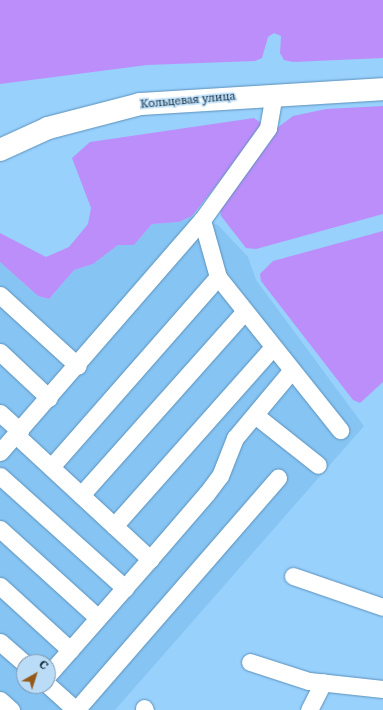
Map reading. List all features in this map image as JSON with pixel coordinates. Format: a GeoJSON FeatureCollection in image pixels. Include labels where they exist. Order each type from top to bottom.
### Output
{"type":"FeatureCollection","features":[{"type":"Feature","properties":{"kind":"highway","name":"Кольцевая улица"},"geometry":{"type":"LineString","coordinates":[[0,150],[48,128],[110,110],[175,100],[383,89]]}},
{"type":"Feature","properties":{"kind":"lane"},"geometry":{"type":"LineString","coordinates":[[0,452],[78,366],[202,220],[268,128],[274,95]]}},
{"type":"Feature","properties":{"kind":"lane"},"geometry":{"type":"LineString","coordinates":[[202,220],[218,278],[290,371],[340,430]]}},
{"type":"Feature","properties":{"kind":"lane"},"geometry":{"type":"LineString","coordinates":[[50,467],[218,278]]}},
{"type":"Feature","properties":{"kind":"lane"},"geometry":{"type":"LineString","coordinates":[[0,295],[78,366]]}},
{"type":"Feature","properties":{"kind":"lane"},"geometry":{"type":"LineString","coordinates":[[81,496],[244,312]]}},
{"type":"Feature","properties":{"kind":"lane"},"geometry":{"type":"LineString","coordinates":[[114,526],[272,348]]}},
{"type":"Feature","properties":{"kind":"lane"},"geometry":{"type":"LineString","coordinates":[[0,352],[49,398]]}},
{"type":"Feature","properties":{"kind":"lane"},"geometry":{"type":"LineString","coordinates":[[56,666],[216,482],[235,438],[290,371]]}},
{"type":"Feature","properties":{"kind":"lane"},"geometry":{"type":"LineString","coordinates":[[0,413],[50,467],[150,559]]}},
{"type":"Feature","properties":{"kind":"lane"},"geometry":{"type":"LineString","coordinates":[[254,415],[318,465]]}},
{"type":"Feature","properties":{"kind":"lane"},"geometry":{"type":"LineString","coordinates":[[0,476],[125,588]]}},
{"type":"Feature","properties":{"kind":"lane"},"geometry":{"type":"LineString","coordinates":[[56,692],[76,710],[278,478]]}},
{"type":"Feature","properties":{"kind":"lane"},"geometry":{"type":"LineString","coordinates":[[0,529],[98,618]]}},
{"type":"Feature","properties":{"kind":"lane"},"geometry":{"type":"LineString","coordinates":[[293,576],[383,607]]}},
{"type":"Feature","properties":{"kind":"lane"},"geometry":{"type":"LineString","coordinates":[[0,586],[70,650]]}},
{"type":"Feature","properties":{"kind":"lane"},"geometry":{"type":"LineString","coordinates":[[0,642],[16,656]]}},
{"type":"Feature","properties":{"kind":"lane"},"geometry":{"type":"LineString","coordinates":[[250,662],[291,677],[383,689]]}},
{"type":"Feature","properties":{"kind":"lane"},"geometry":{"type":"LineString","coordinates":[[309,710],[323,682]]}},
{"type":"Feature","properties":{"kind":"lane"},"geometry":{"type":"LineString","coordinates":[[0,700],[11,710]]}},
{"type":"Feature","properties":{"kind":"shaded area"},"geometry":{"type":"Polygon","coordinates":[[[0,0],[383,0],[383,58],[293,62],[284,60],[280,53],[281,36],[274,33],[268,37],[262,58],[255,61],[147,65],[0,84],[0,0]]]}},
{"type":"Feature","properties":{"kind":"shaded area"},"geometry":{"type":"Polygon","coordinates":[[[383,106],[383,214],[256,249],[246,248],[221,216],[220,209],[277,128],[293,116],[326,109],[383,106]]]}},
{"type":"Feature","properties":{"kind":"shaded area"},"geometry":{"type":"Polygon","coordinates":[[[254,118],[261,123],[249,144],[192,216],[179,222],[152,224],[134,245],[118,245],[93,264],[74,270],[49,299],[38,296],[0,262],[0,233],[46,257],[69,247],[88,224],[91,208],[72,158],[90,142],[254,118]]]}},
{"type":"Feature","properties":{"kind":"shaded area"},"geometry":{"type":"Polygon","coordinates":[[[192,216],[218,225],[248,257],[256,280],[364,426],[115,710],[0,710],[0,262],[38,296],[49,299],[74,270],[93,264],[118,245],[134,245],[152,224],[179,222],[192,216]]]}},
{"type":"Feature","properties":{"kind":"shaded area"},"geometry":{"type":"Polygon","coordinates":[[[383,231],[383,382],[360,403],[353,400],[261,281],[260,274],[273,261],[383,231]]]}}]}
